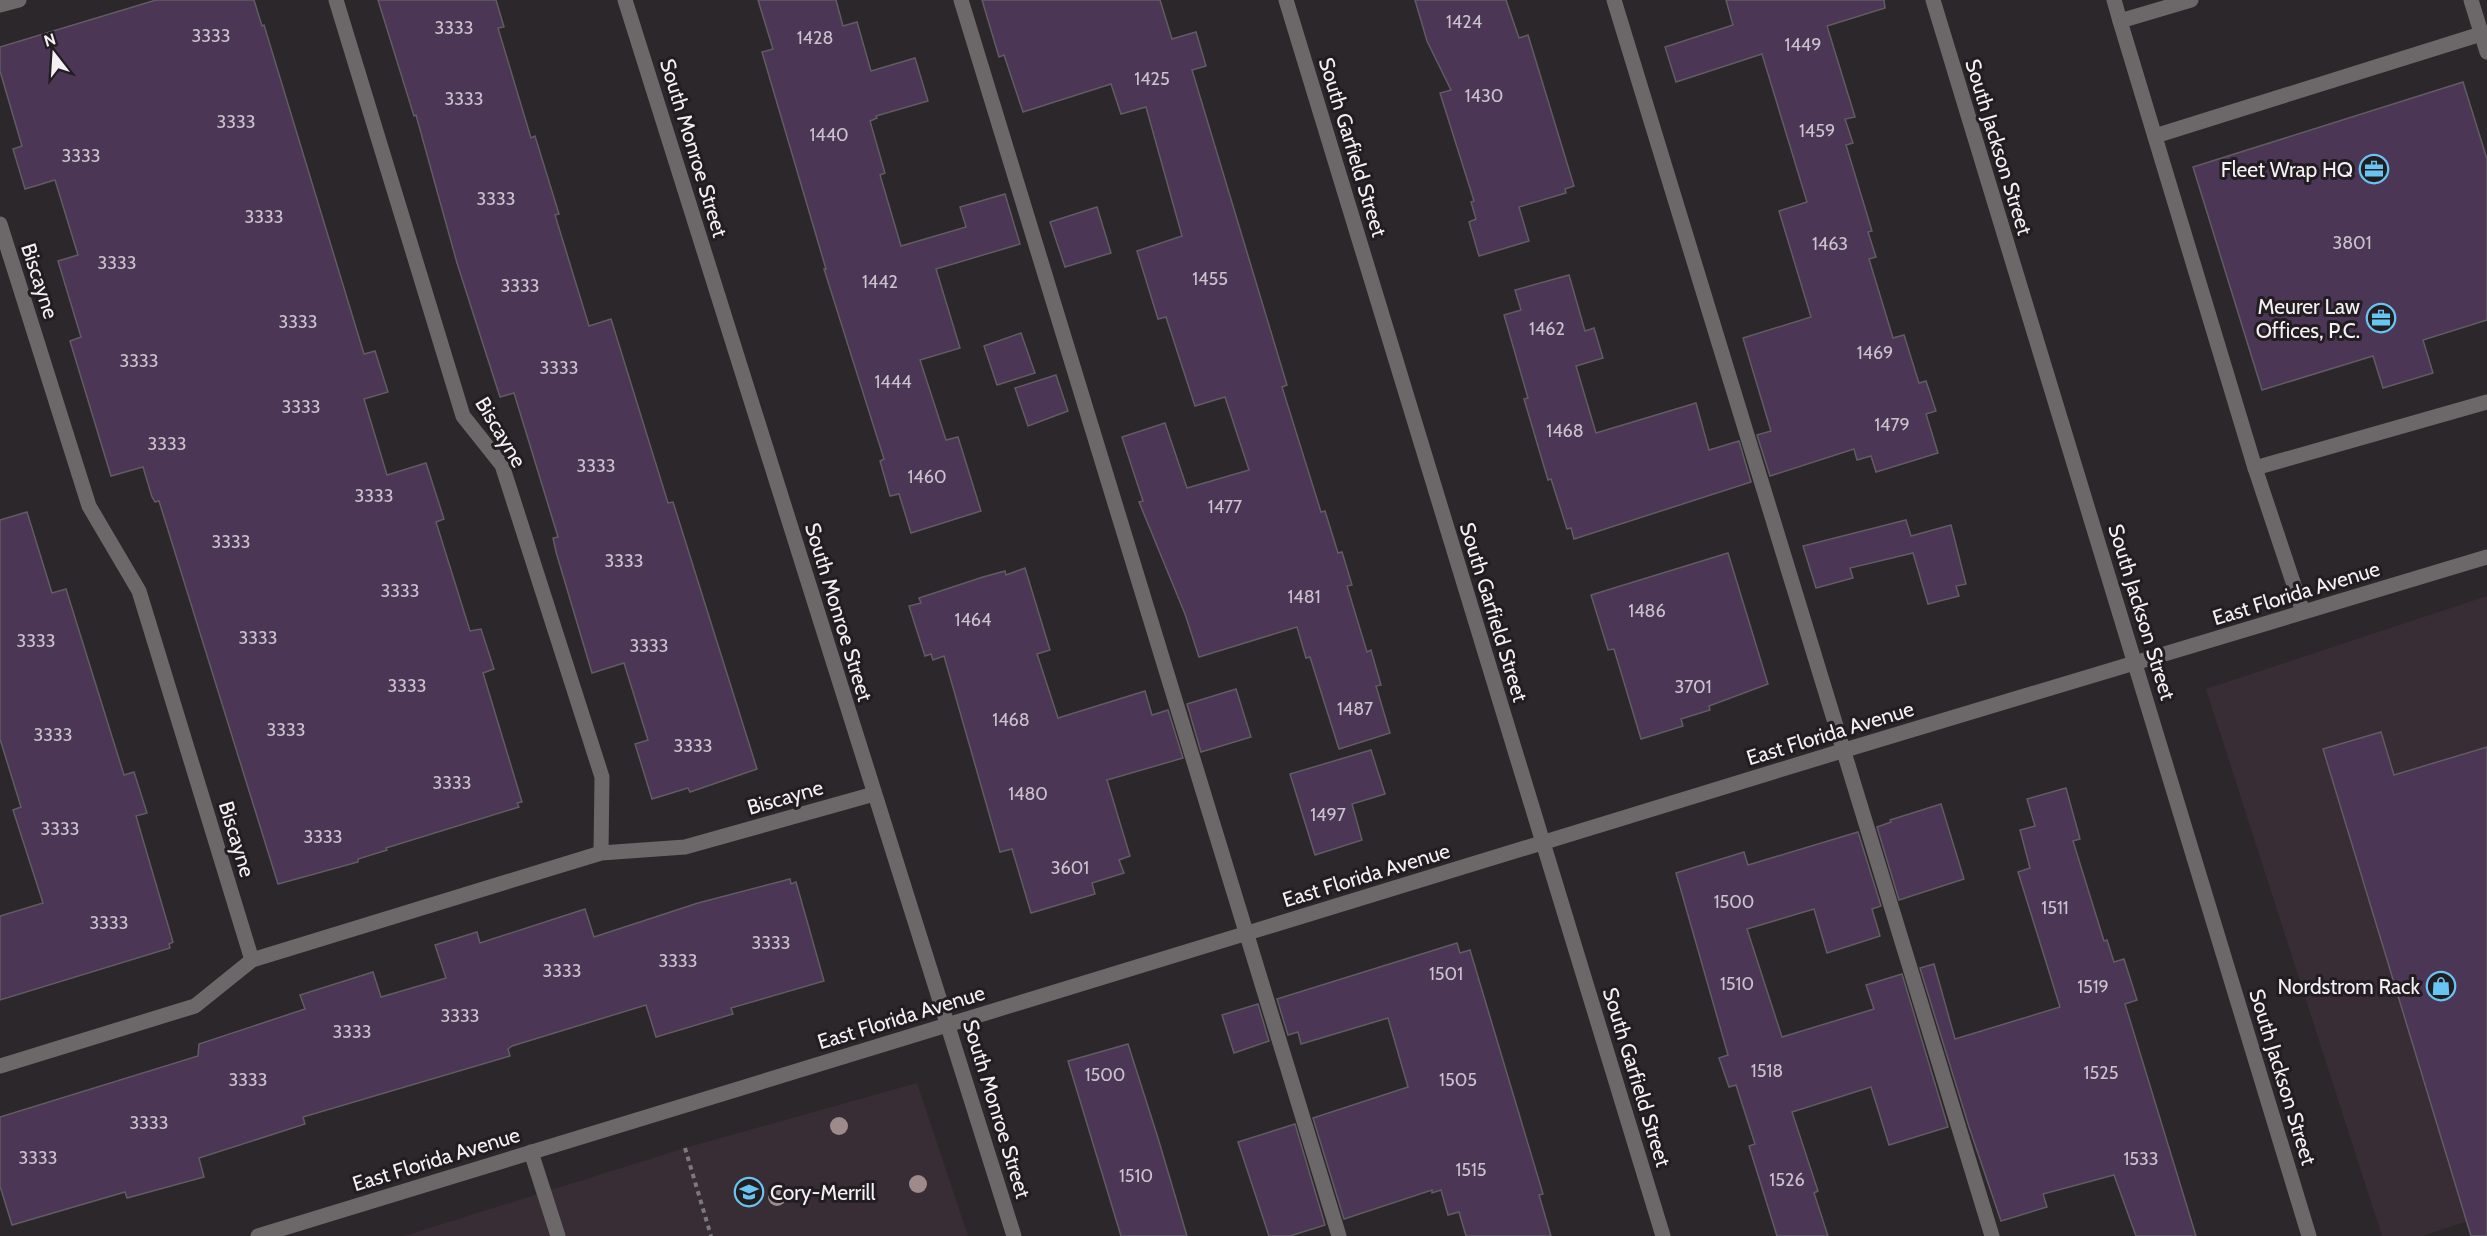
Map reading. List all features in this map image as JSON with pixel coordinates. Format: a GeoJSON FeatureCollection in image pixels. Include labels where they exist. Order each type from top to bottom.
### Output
{"type":"FeatureCollection","features":[{"type":"Feature","properties":{"kind":"street"},"geometry":{"type":"LineString","coordinates":[[0,6],[19,0]]}},
{"type":"Feature","properties":{"kind":"street","name":"Biscayne"},"geometry":{"type":"LineString","coordinates":[[336,0],[463,416],[502,465],[602,777],[601,853]]}},
{"type":"Feature","properties":{"kind":"street","name":"South Monroe Street"},"geometry":{"type":"LineString","coordinates":[[625,0],[1014,1236]]}},
{"type":"Feature","properties":{"kind":"street"},"geometry":{"type":"LineString","coordinates":[[961,0],[1339,1236]]}},
{"type":"Feature","properties":{"kind":"street","name":"South Garfield Street"},"geometry":{"type":"LineString","coordinates":[[1286,0],[1663,1236]]}},
{"type":"Feature","properties":{"kind":"street"},"geometry":{"type":"LineString","coordinates":[[1614,0],[1992,1236]]}},
{"type":"Feature","properties":{"kind":"street","name":"South Jackson Street"},"geometry":{"type":"LineString","coordinates":[[1933,0],[2309,1236]]}},
{"type":"Feature","properties":{"kind":"street"},"geometry":{"type":"LineString","coordinates":[[2114,0],[2255,468],[2303,612]]}},
{"type":"Feature","properties":{"kind":"street"},"geometry":{"type":"LineString","coordinates":[[2120,21],[2191,0]]}},
{"type":"Feature","properties":{"kind":"street"},"geometry":{"type":"LineString","coordinates":[[2471,0],[2487,52]]}},
{"type":"Feature","properties":{"kind":"street"},"geometry":{"type":"LineString","coordinates":[[2155,136],[2481,34]]}},
{"type":"Feature","properties":{"kind":"street","name":"Biscayne"},"geometry":{"type":"LineString","coordinates":[[0,224],[90,506],[139,591],[252,960]]}},
{"type":"Feature","properties":{"kind":"street"},"geometry":{"type":"LineString","coordinates":[[2255,468],[2487,402]]}},
{"type":"Feature","properties":{"kind":"street","name":"East Florida Avenue"},"geometry":{"type":"LineString","coordinates":[[263,1235],[1543,842],[2487,557]]}},
{"type":"Feature","properties":{"kind":"street","name":"Biscayne"},"geometry":{"type":"LineString","coordinates":[[0,1066],[195,1006],[252,960],[601,853],[685,847],[874,794]]}},
{"type":"Feature","properties":{"kind":"street"},"geometry":{"type":"LineString","coordinates":[[531,1152],[558,1236]]}},
{"type":"Feature","properties":{"kind":"path"},"geometry":{"type":"LineString","coordinates":[[685,1148],[711,1236]]}},
{"type":"Feature","properties":{"kind":"shaded area"},"geometry":{"type":"Polygon","coordinates":[[[2487,596],[2487,1215],[2422,1236],[2382,1236],[2206,689],[2487,596]]]}},
{"type":"Feature","properties":{"kind":"shaded area","name":"Cory-Merrill"},"geometry":{"type":"Polygon","coordinates":[[[917,1083],[968,1236],[404,1236],[685,1148],[917,1083]]]}},
{"type":"Feature","properties":{"kind":"building"},"geometry":{"type":"Polygon","coordinates":[[[156,0],[254,0],[262,26],[264,25],[364,354],[375,351],[388,392],[364,399],[387,475],[426,463],[444,519],[436,522],[470,631],[481,629],[494,669],[483,673],[522,802],[517,803],[519,807],[386,848],[387,850],[358,859],[358,862],[278,884],[159,501],[155,502],[152,497],[143,467],[111,476],[70,341],[81,337],[58,261],[78,255],[55,180],[25,189],[13,149],[22,146],[0,71],[0,47],[156,0]]]}},
{"type":"Feature","properties":{"kind":"building"},"geometry":{"type":"Polygon","coordinates":[[[378,0],[496,0],[504,27],[498,28],[531,138],[535,136],[559,214],[555,215],[589,326],[611,319],[668,503],[673,502],[757,769],[690,792],[688,788],[652,799],[635,744],[648,740],[624,663],[592,673],[556,552],[553,538],[558,537],[514,393],[500,397],[457,263],[416,115],[414,116],[378,0]]]}},
{"type":"Feature","properties":{"kind":"building"},"geometry":{"type":"Polygon","coordinates":[[[758,0],[836,0],[843,26],[857,22],[871,71],[915,58],[928,101],[876,116],[877,118],[870,121],[885,173],[880,175],[901,246],[966,227],[960,207],[1005,194],[1020,244],[936,269],[960,348],[920,360],[946,440],[958,437],[981,511],[911,533],[899,494],[890,496],[880,461],[884,459],[824,269],[826,269],[762,52],[773,49],[758,0]]]}},
{"type":"Feature","properties":{"kind":"building"},"geometry":{"type":"Polygon","coordinates":[[[982,0],[1160,0],[1172,39],[1196,32],[1206,66],[1192,70],[1287,385],[1282,387],[1321,512],[1325,511],[1338,553],[1342,552],[1352,585],[1347,586],[1367,652],[1371,650],[1381,685],[1376,686],[1390,733],[1339,749],[1310,657],[1306,658],[1297,627],[1199,657],[1185,614],[1139,502],[1143,501],[1122,437],[1165,423],[1187,488],[1249,470],[1225,397],[1195,406],[1166,317],[1158,319],[1137,251],[1182,236],[1146,107],[1121,114],[1111,84],[1023,112],[1004,55],[999,57],[982,0]]]}},
{"type":"Feature","properties":{"kind":"building"},"geometry":{"type":"Polygon","coordinates":[[[1415,0],[1506,0],[1519,38],[1528,35],[1574,186],[1565,189],[1566,193],[1519,207],[1529,241],[1479,256],[1469,222],[1476,219],[1471,202],[1474,201],[1440,93],[1451,90],[1427,41],[1415,0]]]}},
{"type":"Feature","properties":{"kind":"building"},"geometry":{"type":"Polygon","coordinates":[[[1726,0],[1884,0],[1885,8],[1827,26],[1855,117],[1845,119],[1853,143],[1846,145],[1872,231],[1868,232],[1876,257],[1869,259],[1893,338],[1904,335],[1919,383],[1926,381],[1936,411],[1926,414],[1938,453],[1876,472],[1871,456],[1857,460],[1854,449],[1770,476],[1757,435],[1771,431],[1743,338],[1811,317],[1779,211],[1807,202],[1762,54],[1676,82],[1665,47],[1733,25],[1726,0]]]}},
{"type":"Feature","properties":{"kind":"building"},"geometry":{"type":"Polygon","coordinates":[[[2463,82],[2487,159],[2487,320],[2423,340],[2433,373],[2383,388],[2373,356],[2262,390],[2193,167],[2463,82]]]}},
{"type":"Feature","properties":{"kind":"building"},"geometry":{"type":"Polygon","coordinates":[[[1097,207],[1111,253],[1065,267],[1050,222],[1097,207]]]}},
{"type":"Feature","properties":{"kind":"building"},"geometry":{"type":"Polygon","coordinates":[[[1569,275],[1585,331],[1594,328],[1603,358],[1576,366],[1596,433],[1696,403],[1709,450],[1739,441],[1751,482],[1574,539],[1571,528],[1567,529],[1551,479],[1548,480],[1524,399],[1528,398],[1504,315],[1521,310],[1515,290],[1569,275]]]}},
{"type":"Feature","properties":{"kind":"building"},"geometry":{"type":"Polygon","coordinates":[[[1021,333],[1035,373],[997,385],[984,346],[1021,333]]]}},
{"type":"Feature","properties":{"kind":"building"},"geometry":{"type":"Polygon","coordinates":[[[1056,375],[1068,411],[1028,426],[1015,388],[1056,375]]]}},
{"type":"Feature","properties":{"kind":"building"},"geometry":{"type":"Polygon","coordinates":[[[27,512],[52,593],[66,589],[124,775],[134,772],[147,813],[136,816],[173,942],[169,944],[170,948],[0,1000],[0,916],[43,903],[13,810],[21,807],[0,739],[0,520],[27,512]]]}},
{"type":"Feature","properties":{"kind":"building"},"geometry":{"type":"Polygon","coordinates":[[[1906,520],[1911,536],[1951,525],[1966,584],[1956,586],[1959,596],[1928,604],[1913,553],[1850,568],[1853,578],[1816,588],[1803,546],[1906,520]]]}},
{"type":"Feature","properties":{"kind":"building"},"geometry":{"type":"Polygon","coordinates":[[[1728,553],[1768,684],[1709,706],[1710,710],[1681,719],[1683,726],[1641,739],[1614,649],[1608,650],[1591,595],[1728,553]]]}},
{"type":"Feature","properties":{"kind":"building"},"geometry":{"type":"Polygon","coordinates":[[[1025,568],[1050,650],[1037,654],[1058,718],[1145,691],[1152,715],[1168,710],[1183,758],[1107,780],[1130,856],[1119,860],[1124,873],[1092,883],[1095,894],[1031,913],[1012,849],[1000,852],[944,656],[933,660],[931,654],[925,656],[909,606],[921,603],[919,598],[983,577],[1005,571],[1006,575],[1025,568]]]}},
{"type":"Feature","properties":{"kind":"building"},"geometry":{"type":"Polygon","coordinates":[[[1236,689],[1251,737],[1201,752],[1187,704],[1236,689]]]}},
{"type":"Feature","properties":{"kind":"building","name":"Nordstrom Rack"},"geometry":{"type":"Polygon","coordinates":[[[2381,732],[2394,775],[2487,747],[2487,1236],[2471,1236],[2323,749],[2381,732]]]}},
{"type":"Feature","properties":{"kind":"building"},"geometry":{"type":"Polygon","coordinates":[[[1371,750],[1385,794],[1352,804],[1362,840],[1315,855],[1290,774],[1371,750]]]}},
{"type":"Feature","properties":{"kind":"building"},"geometry":{"type":"Polygon","coordinates":[[[2066,788],[2080,839],[2073,841],[2104,941],[2107,940],[2114,962],[2124,959],[2137,1000],[2125,1004],[2196,1236],[2136,1236],[2114,1175],[2043,1194],[2047,1207],[2001,1221],[1969,1127],[1920,968],[1934,964],[1955,1039],[2060,1007],[2018,872],[2030,868],[2020,830],[2035,826],[2027,799],[2066,788]]]}},
{"type":"Feature","properties":{"kind":"building"},"geometry":{"type":"Polygon","coordinates":[[[1941,804],[1964,879],[1899,900],[1877,827],[1891,822],[1890,820],[1941,804]]]}},
{"type":"Feature","properties":{"kind":"building"},"geometry":{"type":"Polygon","coordinates":[[[1858,832],[1881,906],[1872,909],[1880,936],[1827,953],[1814,909],[1747,929],[1782,1037],[1874,1009],[1866,985],[1902,974],[1948,1127],[1889,1145],[1871,1087],[1792,1112],[1818,1191],[1814,1193],[1828,1236],[1777,1236],[1749,1146],[1755,1144],[1736,1085],[1729,1087],[1719,1058],[1728,1055],[1676,873],[1744,852],[1748,865],[1858,832]]]}},
{"type":"Feature","properties":{"kind":"building"},"geometry":{"type":"Polygon","coordinates":[[[790,879],[791,884],[796,882],[824,981],[731,1008],[733,1014],[656,1037],[646,1005],[512,1046],[508,1049],[510,1056],[303,1117],[305,1124],[199,1158],[204,1177],[127,1198],[125,1192],[12,1225],[0,1186],[0,1117],[198,1056],[199,1044],[305,1009],[300,995],[373,972],[381,997],[446,978],[435,945],[477,932],[480,943],[585,909],[594,937],[698,903],[790,879]]]}},
{"type":"Feature","properties":{"kind":"building"},"geometry":{"type":"Polygon","coordinates":[[[1457,943],[1460,953],[1470,950],[1543,1194],[1539,1195],[1551,1236],[1466,1236],[1459,1212],[1448,1215],[1441,1190],[1432,1193],[1432,1190],[1344,1219],[1313,1118],[1408,1087],[1388,1018],[1301,1044],[1298,1032],[1288,1035],[1277,999],[1457,943]]]}},
{"type":"Feature","properties":{"kind":"building"},"geometry":{"type":"Polygon","coordinates":[[[1258,1004],[1269,1041],[1234,1053],[1222,1015],[1258,1004]]]}},
{"type":"Feature","properties":{"kind":"building"},"geometry":{"type":"Polygon","coordinates":[[[1128,1044],[1187,1236],[1121,1236],[1068,1061],[1128,1044]]]}},
{"type":"Feature","properties":{"kind":"building"},"geometry":{"type":"Polygon","coordinates":[[[1295,1124],[1325,1225],[1290,1236],[1269,1236],[1238,1142],[1295,1124]]]}},
{"type":"Feature","properties":{"kind":"place","name":"Fleet Wrap HQ"},"geometry":{"type":"Point","coordinates":[2374,169]}},
{"type":"Feature","properties":{"kind":"place","name":"Meurer Law Offices, P.C."},"geometry":{"type":"Point","coordinates":[2381,318]}},
{"type":"Feature","properties":{"kind":"place","name":"Nordstrom Rack"},"geometry":{"type":"Point","coordinates":[2441,986]}},
{"type":"Feature","properties":{"kind":"place","name":"Cory-Merrill"},"geometry":{"type":"Point","coordinates":[749,1192]}}]}
